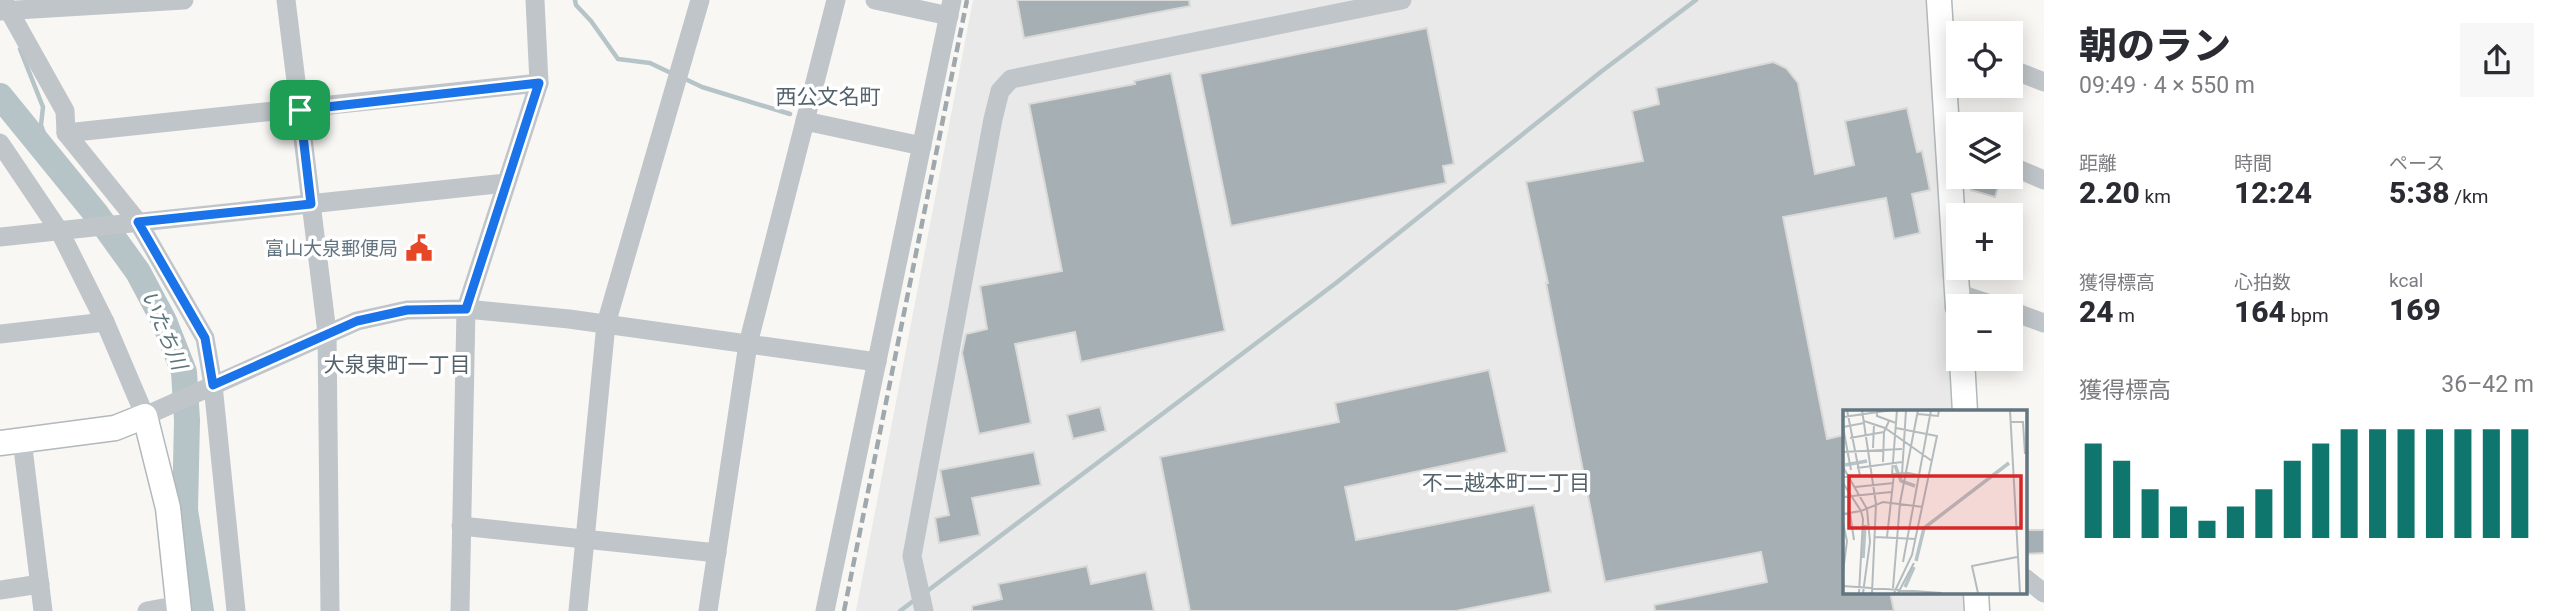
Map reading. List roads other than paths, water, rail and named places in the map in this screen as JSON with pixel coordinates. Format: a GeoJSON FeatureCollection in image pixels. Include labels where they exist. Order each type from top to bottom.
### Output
{"type":"FeatureCollection","features":[{"type":"Feature","properties":{"kind":"main road"},"geometry":{"type":"LineString","coordinates":[[1939,0],[1946,28]]}},
{"type":"Feature","properties":{"kind":"main road"},"geometry":{"type":"LineString","coordinates":[[1954,189],[1958,294]]}},
{"type":"Feature","properties":{"kind":"main road"},"geometry":{"type":"LineString","coordinates":[[1963,371],[1965,410]]}},
{"type":"Feature","properties":{"kind":"main road"},"geometry":{"type":"LineString","coordinates":[[11,442],[115,428],[148,414],[168,508],[179,608]]}},
{"type":"Feature","properties":{"kind":"street"},"geometry":{"type":"LineString","coordinates":[[184,0],[5,7],[65,111],[66,133],[138,222],[205,338],[236,611]]}},
{"type":"Feature","properties":{"kind":"street"},"geometry":{"type":"LineString","coordinates":[[286,0],[327,333],[330,611]]}},
{"type":"Feature","properties":{"kind":"street"},"geometry":{"type":"LineString","coordinates":[[460,611],[466,309],[539,83],[535,0]]}},
{"type":"Feature","properties":{"kind":"street"},"geometry":{"type":"LineString","coordinates":[[578,611],[606,324],[701,0]]}},
{"type":"Feature","properties":{"kind":"street"},"geometry":{"type":"LineString","coordinates":[[708,611],[748,344],[835,0]]}},
{"type":"Feature","properties":{"kind":"street"},"geometry":{"type":"LineString","coordinates":[[825,611],[951,8],[875,0]]}},
{"type":"Feature","properties":{"kind":"street"},"geometry":{"type":"LineString","coordinates":[[924,611],[912,556],[1000,91],[1011,79],[1402,0]]}},
{"type":"Feature","properties":{"kind":"street"},"geometry":{"type":"LineString","coordinates":[[2023,74],[2044,82]]}},
{"type":"Feature","properties":{"kind":"street"},"geometry":{"type":"LineString","coordinates":[[66,133],[539,83]]}},
{"type":"Feature","properties":{"kind":"street"},"geometry":{"type":"LineString","coordinates":[[805,121],[922,146]]}},
{"type":"Feature","properties":{"kind":"street"},"geometry":{"type":"LineString","coordinates":[[0,143],[67,231],[148,414],[327,333],[357,321],[407,310],[466,309],[606,324],[877,362]]}},
{"type":"Feature","properties":{"kind":"street"},"geometry":{"type":"LineString","coordinates":[[2023,171],[2044,180]]}},
{"type":"Feature","properties":{"kind":"street"},"geometry":{"type":"LineString","coordinates":[[0,237],[506,183]]}},
{"type":"Feature","properties":{"kind":"street"},"geometry":{"type":"LineString","coordinates":[[2023,316],[2044,323]]}},
{"type":"Feature","properties":{"kind":"street"},"geometry":{"type":"LineString","coordinates":[[0,334],[105,322]]}},
{"type":"Feature","properties":{"kind":"street"},"geometry":{"type":"LineString","coordinates":[[11,442],[43,611]]}},
{"type":"Feature","properties":{"kind":"street"},"geometry":{"type":"LineString","coordinates":[[461,526],[717,553]]}},
{"type":"Feature","properties":{"kind":"street"},"geometry":{"type":"LineString","coordinates":[[2026,579],[2044,593]]}},
{"type":"Feature","properties":{"kind":"street"},"geometry":{"type":"LineString","coordinates":[[0,590],[40,584]]}},
{"type":"Feature","properties":{"kind":"street"},"geometry":{"type":"LineString","coordinates":[[146,611],[179,608]]}},
{"type":"Feature","properties":{"kind":"waterway"},"geometry":{"type":"LineString","coordinates":[[575,0],[576,5],[618,59],[650,63],[673,74]]}},
{"type":"Feature","properties":{"kind":"waterway"},"geometry":{"type":"LineString","coordinates":[[926,592],[1336,283],[1602,71],[1696,0]]}},
{"type":"Feature","properties":{"kind":"waterway"},"geometry":{"type":"LineString","coordinates":[[20,49],[43,107],[41,125],[53,160]]}},
{"type":"Feature","properties":{"kind":"waterway"},"geometry":{"type":"LineString","coordinates":[[681,77],[702,87],[790,114]]}},
{"type":"Feature","properties":{"kind":"waterway","name":"いたち川"},"geometry":{"type":"LineString","coordinates":[[0,96],[97,215],[138,272],[164,321],[184,372],[187,420],[185,510],[201,611]]}},
{"type":"Feature","properties":{"kind":"waterway"},"geometry":{"type":"LineString","coordinates":[[900,611],[916,599]]}},
{"type":"Feature","properties":{"kind":"railway"},"geometry":{"type":"LineString","coordinates":[[844,611],[967,0]]}},
{"type":"Feature","properties":{"kind":"place","name":"富山大泉郵便局"},"geometry":{"type":"Point","coordinates":[419,248]}},
{"type":"Feature","properties":{"kind":"district","name":"西公文名町"},"geometry":{"type":"Point","coordinates":[828,97]}},
{"type":"Feature","properties":{"kind":"district","name":"大泉東町一丁目"},"geometry":{"type":"Point","coordinates":[397,365]}},
{"type":"Feature","properties":{"kind":"district","name":"不二越本町二丁目"},"geometry":{"type":"Point","coordinates":[1506,483]}}]}
